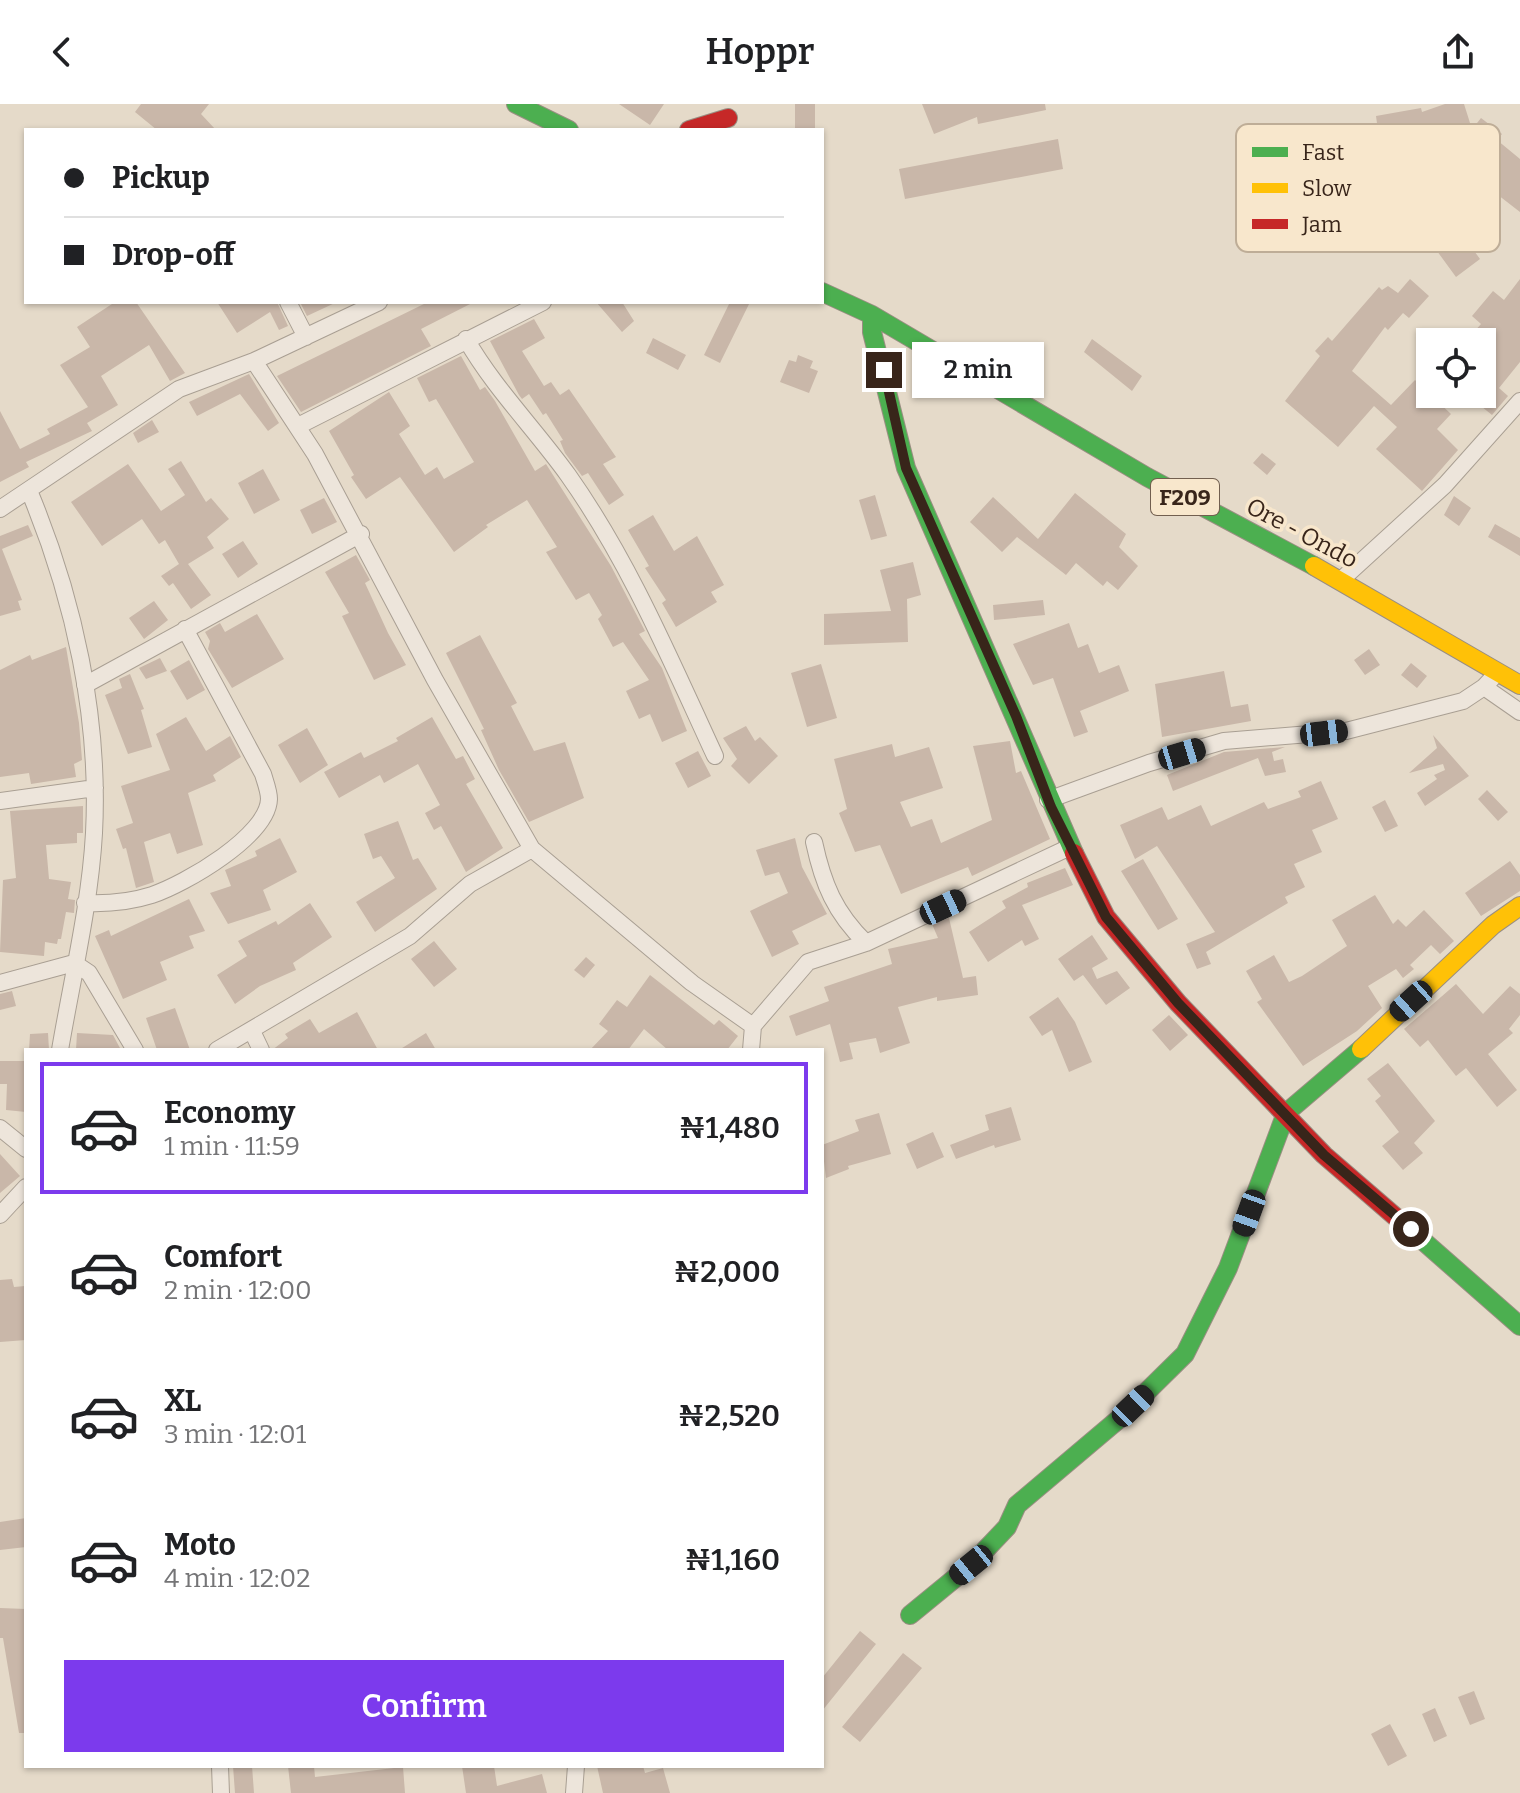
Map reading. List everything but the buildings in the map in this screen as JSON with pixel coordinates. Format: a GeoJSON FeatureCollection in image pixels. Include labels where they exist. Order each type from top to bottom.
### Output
{"type":"FeatureCollection","features":[{"type":"Feature","properties":{"kind":"street"},"geometry":{"type":"LineString","coordinates":[[496,104],[537,128]]}},
{"type":"Feature","properties":{"kind":"street"},"geometry":{"type":"LineString","coordinates":[[516,104],[565,128]]}},
{"type":"Feature","properties":{"kind":"street"},"geometry":{"type":"LineString","coordinates":[[695,128],[728,117]]}},
{"type":"Feature","properties":{"kind":"street","name":"F209"},"geometry":{"type":"LineString","coordinates":[[824,278],[846,294],[852,305]]}},
{"type":"Feature","properties":{"kind":"street","name":"F209"},"geometry":{"type":"LineString","coordinates":[[824,293],[852,305]]}},
{"type":"Feature","properties":{"kind":"street"},"geometry":{"type":"LineString","coordinates":[[289,304],[306,337]]}},
{"type":"Feature","properties":{"kind":"street"},"geometry":{"type":"LineString","coordinates":[[0,509],[30,493],[179,389],[254,361],[375,304]]}},
{"type":"Feature","properties":{"kind":"street"},"geometry":{"type":"LineString","coordinates":[[298,426],[539,304]]}},
{"type":"Feature","properties":{"kind":"street","name":"Ore - Ondo"},"geometry":{"type":"LineString","coordinates":[[852,305],[1147,477],[1341,580],[1519,683]]}},
{"type":"Feature","properties":{"kind":"street"},"geometry":{"type":"LineString","coordinates":[[872,315],[872,332],[906,468],[1016,716],[1048,800],[1106,917],[1178,1003],[1324,1155],[1520,1326]]}},
{"type":"Feature","properties":{"kind":"street"},"geometry":{"type":"LineString","coordinates":[[466,339],[483,367],[569,477],[634,586],[715,756]]}},
{"type":"Feature","properties":{"kind":"street"},"geometry":{"type":"LineString","coordinates":[[254,361],[298,426],[361,534],[435,680],[532,849],[692,983],[753,1026]]}},
{"type":"Feature","properties":{"kind":"street"},"geometry":{"type":"LineString","coordinates":[[1341,580],[1445,485],[1520,401]]}},
{"type":"Feature","properties":{"kind":"street"},"geometry":{"type":"LineString","coordinates":[[30,493],[68,599],[85,685],[95,788],[94,835],[85,903],[60,1048]]}},
{"type":"Feature","properties":{"kind":"street"},"geometry":{"type":"LineString","coordinates":[[85,685],[361,534]]}},
{"type":"Feature","properties":{"kind":"street"},"geometry":{"type":"LineString","coordinates":[[85,903],[114,904],[154,894],[196,873],[241,842],[263,821],[269,799],[263,774],[185,629]]}},
{"type":"Feature","properties":{"kind":"street"},"geometry":{"type":"LineString","coordinates":[[1048,800],[1149,763],[1224,741],[1346,731],[1463,701],[1484,687],[1498,672]]}},
{"type":"Feature","properties":{"kind":"street"},"geometry":{"type":"LineString","coordinates":[[1484,687],[1520,712]]}},
{"type":"Feature","properties":{"kind":"street"},"geometry":{"type":"LineString","coordinates":[[0,801],[95,788]]}},
{"type":"Feature","properties":{"kind":"street"},"geometry":{"type":"LineString","coordinates":[[814,842],[821,876],[832,903],[866,943]]}},
{"type":"Feature","properties":{"kind":"street"},"geometry":{"type":"LineString","coordinates":[[751,1048],[753,1026],[808,962],[866,943],[1070,847]]}},
{"type":"Feature","properties":{"kind":"street"},"geometry":{"type":"LineString","coordinates":[[221,1048],[410,936],[470,884],[532,849]]}},
{"type":"Feature","properties":{"kind":"street"},"geometry":{"type":"LineString","coordinates":[[910,1615],[971,1565],[1007,1527],[1017,1505],[1120,1418],[1185,1354],[1228,1268],[1286,1113],[1341,1067],[1493,925],[1520,906]]}},
{"type":"Feature","properties":{"kind":"street"},"geometry":{"type":"LineString","coordinates":[[0,983],[74,963],[89,973],[134,1048]]}},
{"type":"Feature","properties":{"kind":"street"},"geometry":{"type":"LineString","coordinates":[[252,1031],[260,1048]]}},
{"type":"Feature","properties":{"kind":"street"},"geometry":{"type":"LineString","coordinates":[[0,1128],[24,1147]]}},
{"type":"Feature","properties":{"kind":"street"},"geometry":{"type":"LineString","coordinates":[[0,1215],[24,1189]]}},
{"type":"Feature","properties":{"kind":"street"},"geometry":{"type":"LineString","coordinates":[[220,1768],[221,1793]]}},
{"type":"Feature","properties":{"kind":"street"},"geometry":{"type":"LineString","coordinates":[[574,1793],[576,1768]]}},
{"type":"Feature","properties":{"kind":"traffic: fast"},"geometry":{"type":"LineString","coordinates":[[516,104],[565,128]]}},
{"type":"Feature","properties":{"kind":"traffic: fast"},"geometry":{"type":"LineString","coordinates":[[824,293],[872,315],[1147,477],[1314,566]]}},
{"type":"Feature","properties":{"kind":"traffic: fast"},"geometry":{"type":"LineString","coordinates":[[872,315],[872,332],[906,468],[1074,853]]}},
{"type":"Feature","properties":{"kind":"traffic: fast"},"geometry":{"type":"LineString","coordinates":[[910,1615],[971,1565],[1007,1527],[1017,1505],[1120,1418],[1185,1354],[1228,1268],[1286,1113],[1361,1049]]}},
{"type":"Feature","properties":{"kind":"traffic: fast"},"geometry":{"type":"LineString","coordinates":[[1413,1232],[1520,1326]]}},
{"type":"Feature","properties":{"kind":"traffic: slow"},"geometry":{"type":"LineString","coordinates":[[1314,566],[1520,685]]}},
{"type":"Feature","properties":{"kind":"traffic: slow"},"geometry":{"type":"LineString","coordinates":[[1361,1049],[1493,925],[1520,906]]}},
{"type":"Feature","properties":{"kind":"traffic: jam"},"geometry":{"type":"LineString","coordinates":[[696,128],[728,118]]}},
{"type":"Feature","properties":{"kind":"traffic: jam"},"geometry":{"type":"LineString","coordinates":[[1074,853],[1106,917],[1178,1003],[1324,1155],[1413,1232]]}},
{"type":"Feature","properties":{"kind":"route"},"geometry":{"type":"LineString","coordinates":[[884,370],[906,468],[1016,716],[1051,807],[1106,917],[1178,1003],[1324,1155],[1411,1229]]}}]}
